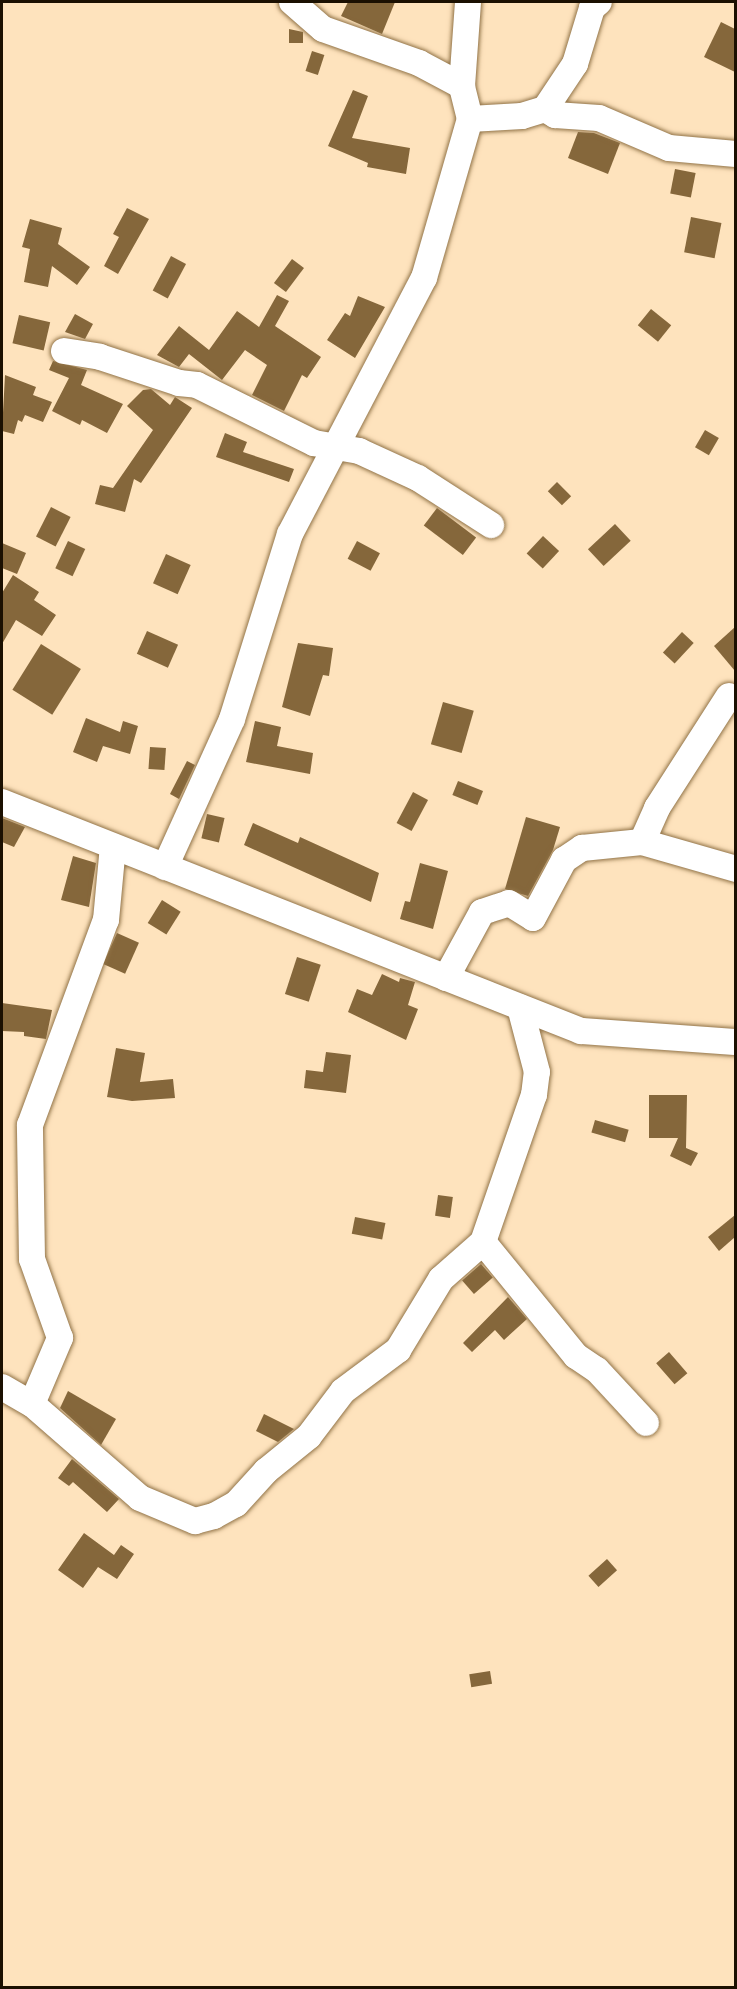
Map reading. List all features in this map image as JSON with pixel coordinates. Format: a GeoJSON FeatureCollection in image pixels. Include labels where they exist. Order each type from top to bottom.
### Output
{"type":"FeatureCollection","features":[{"type":"Feature","properties":{"kind":"street"},"geometry":{"type":"LineString","coordinates":[[292,2],[323,29],[419,63],[462,86]]}},
{"type":"Feature","properties":{"kind":"street"},"geometry":{"type":"LineString","coordinates":[[165,867],[232,719],[290,534],[424,279],[470,120],[462,86],[468,2]]}},
{"type":"Feature","properties":{"kind":"street"},"geometry":{"type":"LineString","coordinates":[[470,120],[522,116],[545,109],[575,64],[592,8],[599,2]]}},
{"type":"Feature","properties":{"kind":"street"},"geometry":{"type":"LineString","coordinates":[[545,109],[555,115],[599,118],[669,147],[735,154]]}},
{"type":"Feature","properties":{"kind":"street"},"geometry":{"type":"LineString","coordinates":[[64,351],[100,357],[179,383],[197,385],[314,443],[336,449],[359,451],[418,478],[491,525]]}},
{"type":"Feature","properties":{"kind":"street"},"geometry":{"type":"LineString","coordinates":[[642,842],[657,808],[729,696]]}},
{"type":"Feature","properties":{"kind":"street"},"geometry":{"type":"LineString","coordinates":[[2,802],[580,1031],[735,1042]]}},
{"type":"Feature","properties":{"kind":"street"},"geometry":{"type":"LineString","coordinates":[[446,978],[482,912],[509,903],[533,918],[564,860],[582,848],[642,842],[735,869]]}},
{"type":"Feature","properties":{"kind":"street"},"geometry":{"type":"LineString","coordinates":[[32,1404],[60,1338],[32,1259],[30,1125],[106,920],[113,846]]}},
{"type":"Feature","properties":{"kind":"street"},"geometry":{"type":"LineString","coordinates":[[2,1387],[32,1404],[140,1498],[195,1521],[214,1516],[236,1504],[266,1471],[309,1436],[343,1391],[398,1350],[441,1279],[483,1242],[534,1095],[537,1072],[520,1007]]}},
{"type":"Feature","properties":{"kind":"street"},"geometry":{"type":"LineString","coordinates":[[483,1242],[576,1356],[597,1370],[646,1423]]}},
{"type":"Feature","properties":{"kind":"building"},"geometry":{"type":"Polygon","coordinates":[[[348,2],[395,2],[382,34],[341,16],[348,2]]]}},
{"type":"Feature","properties":{"kind":"building"},"geometry":{"type":"Polygon","coordinates":[[[721,22],[735,29],[735,72],[704,57],[721,22]]]}},
{"type":"Feature","properties":{"kind":"building"},"geometry":{"type":"Polygon","coordinates":[[[289,29],[303,32],[303,43],[289,43],[289,29]]]}},
{"type":"Feature","properties":{"kind":"building"},"geometry":{"type":"Polygon","coordinates":[[[312,51],[324,55],[318,75],[306,71],[312,51]]]}},
{"type":"Feature","properties":{"kind":"building"},"geometry":{"type":"Polygon","coordinates":[[[353,90],[368,96],[352,138],[410,148],[406,174],[367,167],[368,163],[328,146],[353,90]]]}},
{"type":"Feature","properties":{"kind":"building"},"geometry":{"type":"Polygon","coordinates":[[[578,132],[594,133],[620,143],[608,174],[568,158],[578,132]]]}},
{"type":"Feature","properties":{"kind":"building"},"geometry":{"type":"Polygon","coordinates":[[[675,169],[696,173],[691,198],[670,194],[675,169]]]}},
{"type":"Feature","properties":{"kind":"building"},"geometry":{"type":"Polygon","coordinates":[[[127,208],[149,219],[118,274],[104,266],[119,237],[113,234],[127,208]]]}},
{"type":"Feature","properties":{"kind":"building"},"geometry":{"type":"Polygon","coordinates":[[[691,217],[721,223],[715,258],[684,252],[691,217]]]}},
{"type":"Feature","properties":{"kind":"building"},"geometry":{"type":"Polygon","coordinates":[[[30,219],[62,228],[58,244],[90,267],[77,285],[52,266],[48,287],[24,282],[30,249],[22,247],[30,219]]]}},
{"type":"Feature","properties":{"kind":"building"},"geometry":{"type":"Polygon","coordinates":[[[171,256],[186,264],[168,298],[153,290],[171,256]]]}},
{"type":"Feature","properties":{"kind":"building"},"geometry":{"type":"Polygon","coordinates":[[[292,259],[304,268],[286,292],[274,283],[292,259]]]}},
{"type":"Feature","properties":{"kind":"building"},"geometry":{"type":"Polygon","coordinates":[[[277,295],[289,301],[275,326],[321,357],[307,378],[302,375],[284,411],[252,395],[267,365],[245,350],[222,380],[189,354],[179,367],[157,355],[179,326],[209,350],[237,311],[259,327],[277,295]]]}},
{"type":"Feature","properties":{"kind":"building"},"geometry":{"type":"Polygon","coordinates":[[[358,296],[385,307],[355,358],[327,340],[345,313],[350,316],[358,296]]]}},
{"type":"Feature","properties":{"kind":"building"},"geometry":{"type":"Polygon","coordinates":[[[651,309],[671,325],[658,342],[638,325],[651,309]]]}},
{"type":"Feature","properties":{"kind":"building"},"geometry":{"type":"Polygon","coordinates":[[[75,314],[93,324],[85,339],[65,332],[75,314]]]}},
{"type":"Feature","properties":{"kind":"building"},"geometry":{"type":"Polygon","coordinates":[[[19,315],[50,322],[44,350],[12,343],[19,315]]]}},
{"type":"Feature","properties":{"kind":"building"},"geometry":{"type":"Polygon","coordinates":[[[53,361],[87,370],[81,385],[123,404],[107,433],[82,420],[80,425],[52,411],[69,378],[49,370],[53,361]]]}},
{"type":"Feature","properties":{"kind":"building"},"geometry":{"type":"Polygon","coordinates":[[[5,375],[36,387],[33,395],[52,402],[43,422],[25,415],[22,422],[18,420],[14,434],[2,431],[5,375]]]}},
{"type":"Feature","properties":{"kind":"building"},"geometry":{"type":"Polygon","coordinates":[[[151,389],[170,405],[175,397],[192,408],[141,483],[134,479],[125,512],[95,504],[100,485],[113,488],[153,430],[127,406],[143,390],[151,389]]]}},
{"type":"Feature","properties":{"kind":"building"},"geometry":{"type":"Polygon","coordinates":[[[705,430],[719,438],[709,455],[695,447],[705,430]]]}},
{"type":"Feature","properties":{"kind":"building"},"geometry":{"type":"Polygon","coordinates":[[[225,433],[247,442],[243,452],[294,469],[289,482],[216,457],[225,433]]]}},
{"type":"Feature","properties":{"kind":"building"},"geometry":{"type":"Polygon","coordinates":[[[557,482],[571,496],[562,505],[548,491],[557,482]]]}},
{"type":"Feature","properties":{"kind":"building"},"geometry":{"type":"Polygon","coordinates":[[[51,507],[71,517],[56,546],[36,536],[51,507]]]}},
{"type":"Feature","properties":{"kind":"building"},"geometry":{"type":"Polygon","coordinates":[[[437,508],[476,537],[463,555],[424,526],[437,508]]]}},
{"type":"Feature","properties":{"kind":"building"},"geometry":{"type":"Polygon","coordinates":[[[615,524],[631,541],[604,566],[588,549],[615,524]]]}},
{"type":"Feature","properties":{"kind":"building"},"geometry":{"type":"Polygon","coordinates":[[[543,536],[559,551],[543,569],[527,554],[543,536]]]}},
{"type":"Feature","properties":{"kind":"building"},"geometry":{"type":"Polygon","coordinates":[[[68,541],[85,549],[73,576],[55,568],[68,541]]]}},
{"type":"Feature","properties":{"kind":"building"},"geometry":{"type":"Polygon","coordinates":[[[357,541],[380,553],[371,571],[348,559],[357,541]]]}},
{"type":"Feature","properties":{"kind":"building"},"geometry":{"type":"Polygon","coordinates":[[[2,543],[26,553],[17,574],[2,568],[2,543]]]}},
{"type":"Feature","properties":{"kind":"building"},"geometry":{"type":"Polygon","coordinates":[[[166,554],[191,565],[178,594],[153,583],[166,554]]]}},
{"type":"Feature","properties":{"kind":"building"},"geometry":{"type":"Polygon","coordinates":[[[13,575],[39,592],[34,600],[56,615],[42,636],[16,620],[2,644],[2,593],[13,575]]]}},
{"type":"Feature","properties":{"kind":"building"},"geometry":{"type":"Polygon","coordinates":[[[735,627],[735,671],[714,646],[735,627]]]}},
{"type":"Feature","properties":{"kind":"building"},"geometry":{"type":"Polygon","coordinates":[[[147,631],[178,645],[168,668],[137,654],[147,631]]]}},
{"type":"Feature","properties":{"kind":"building"},"geometry":{"type":"Polygon","coordinates":[[[682,632],[694,643],[675,663],[663,652],[682,632]]]}},
{"type":"Feature","properties":{"kind":"building"},"geometry":{"type":"Polygon","coordinates":[[[298,643],[333,648],[329,676],[323,675],[310,716],[282,707],[298,643]]]}},
{"type":"Feature","properties":{"kind":"building"},"geometry":{"type":"Polygon","coordinates":[[[41,644],[81,669],[52,715],[12,690],[41,644]]]}},
{"type":"Feature","properties":{"kind":"building"},"geometry":{"type":"Polygon","coordinates":[[[443,702],[474,711],[462,753],[431,744],[443,702]]]}},
{"type":"Feature","properties":{"kind":"building"},"geometry":{"type":"Polygon","coordinates":[[[86,718],[120,732],[123,721],[138,726],[130,754],[103,746],[97,762],[73,752],[86,718]]]}},
{"type":"Feature","properties":{"kind":"building"},"geometry":{"type":"Polygon","coordinates":[[[255,721],[281,727],[277,746],[313,753],[310,774],[246,762],[255,721]]]}},
{"type":"Feature","properties":{"kind":"building"},"geometry":{"type":"Polygon","coordinates":[[[150,747],[166,748],[164,770],[148,769],[150,747]]]}},
{"type":"Feature","properties":{"kind":"building"},"geometry":{"type":"Polygon","coordinates":[[[187,761],[195,765],[179,799],[170,794],[187,761]]]}},
{"type":"Feature","properties":{"kind":"building"},"geometry":{"type":"Polygon","coordinates":[[[458,781],[483,791],[477,805],[452,795],[458,781]]]}},
{"type":"Feature","properties":{"kind":"building"},"geometry":{"type":"Polygon","coordinates":[[[413,792],[428,800],[412,831],[397,823],[413,792]]]}},
{"type":"Feature","properties":{"kind":"building"},"geometry":{"type":"Polygon","coordinates":[[[207,814],[225,818],[219,842],[201,838],[207,814]]]}},
{"type":"Feature","properties":{"kind":"building"},"geometry":{"type":"Polygon","coordinates":[[[526,817],[560,827],[553,850],[528,896],[505,889],[526,817]]]}},
{"type":"Feature","properties":{"kind":"building"},"geometry":{"type":"Polygon","coordinates":[[[2,818],[25,827],[14,847],[2,842],[2,818]]]}},
{"type":"Feature","properties":{"kind":"building"},"geometry":{"type":"Polygon","coordinates":[[[253,823],[298,843],[300,837],[379,873],[371,902],[244,845],[253,823]]]}},
{"type":"Feature","properties":{"kind":"building"},"geometry":{"type":"Polygon","coordinates":[[[73,856],[96,863],[89,907],[61,900],[73,856]]]}},
{"type":"Feature","properties":{"kind":"building"},"geometry":{"type":"Polygon","coordinates":[[[420,863],[448,871],[433,929],[400,919],[405,901],[410,902],[420,863]]]}},
{"type":"Feature","properties":{"kind":"building"},"geometry":{"type":"Polygon","coordinates":[[[162,900],[181,912],[166,935],[148,923],[162,900]]]}},
{"type":"Feature","properties":{"kind":"building"},"geometry":{"type":"Polygon","coordinates":[[[117,933],[139,943],[125,974],[103,964],[117,933]]]}},
{"type":"Feature","properties":{"kind":"building"},"geometry":{"type":"Polygon","coordinates":[[[297,957],[321,965],[309,1002],[285,994],[297,957]]]}},
{"type":"Feature","properties":{"kind":"building"},"geometry":{"type":"Polygon","coordinates":[[[382,974],[399,982],[400,978],[415,982],[408,1005],[418,1009],[406,1040],[348,1012],[357,989],[372,995],[382,974]]]}},
{"type":"Feature","properties":{"kind":"building"},"geometry":{"type":"Polygon","coordinates":[[[2,1003],[52,1010],[46,1039],[24,1036],[24,1032],[2,1031],[2,1003]]]}},
{"type":"Feature","properties":{"kind":"building"},"geometry":{"type":"Polygon","coordinates":[[[116,1048],[145,1053],[140,1082],[173,1079],[175,1098],[132,1101],[107,1097],[116,1048]]]}},
{"type":"Feature","properties":{"kind":"building"},"geometry":{"type":"Polygon","coordinates":[[[326,1052],[351,1055],[346,1093],[304,1088],[306,1070],[323,1072],[326,1052]]]}},
{"type":"Feature","properties":{"kind":"building"},"geometry":{"type":"Polygon","coordinates":[[[649,1095],[687,1095],[686,1148],[698,1153],[691,1166],[670,1156],[678,1138],[649,1138],[649,1095]]]}},
{"type":"Feature","properties":{"kind":"building"},"geometry":{"type":"Polygon","coordinates":[[[595,1120],[629,1130],[625,1142],[591,1132],[595,1120]]]}},
{"type":"Feature","properties":{"kind":"building"},"geometry":{"type":"Polygon","coordinates":[[[438,1195],[453,1197],[450,1218],[435,1216],[438,1195]]]}},
{"type":"Feature","properties":{"kind":"building"},"geometry":{"type":"Polygon","coordinates":[[[735,1215],[735,1237],[719,1251],[708,1237],[735,1215]]]}},
{"type":"Feature","properties":{"kind":"building"},"geometry":{"type":"Polygon","coordinates":[[[355,1217],[385,1223],[382,1240],[352,1234],[355,1217]]]}},
{"type":"Feature","properties":{"kind":"building"},"geometry":{"type":"Polygon","coordinates":[[[481,1264],[493,1278],[474,1294],[462,1280],[481,1264]]]}},
{"type":"Feature","properties":{"kind":"building"},"geometry":{"type":"Polygon","coordinates":[[[508,1297],[527,1319],[504,1340],[495,1330],[472,1352],[463,1343],[508,1297]]]}},
{"type":"Feature","properties":{"kind":"building"},"geometry":{"type":"Polygon","coordinates":[[[669,1352],[687,1373],[675,1384],[656,1363],[669,1352]]]}},
{"type":"Feature","properties":{"kind":"building"},"geometry":{"type":"Polygon","coordinates":[[[68,1391],[116,1419],[101,1445],[60,1408],[68,1391]]]}},
{"type":"Feature","properties":{"kind":"building"},"geometry":{"type":"Polygon","coordinates":[[[264,1414],[294,1429],[278,1442],[256,1431],[264,1414]]]}},
{"type":"Feature","properties":{"kind":"building"},"geometry":{"type":"Polygon","coordinates":[[[72,1459],[119,1499],[107,1512],[73,1482],[69,1486],[58,1478],[72,1459]]]}},
{"type":"Feature","properties":{"kind":"building"},"geometry":{"type":"Polygon","coordinates":[[[84,1533],[114,1555],[121,1545],[134,1554],[117,1579],[98,1567],[83,1588],[58,1570],[84,1533]]]}},
{"type":"Feature","properties":{"kind":"building"},"geometry":{"type":"Polygon","coordinates":[[[607,1559],[617,1570],[598,1587],[588,1576],[607,1559]]]}},
{"type":"Feature","properties":{"kind":"building"},"geometry":{"type":"Polygon","coordinates":[[[490,1671],[492,1684],[471,1687],[469,1674],[490,1671]]]}}]}
